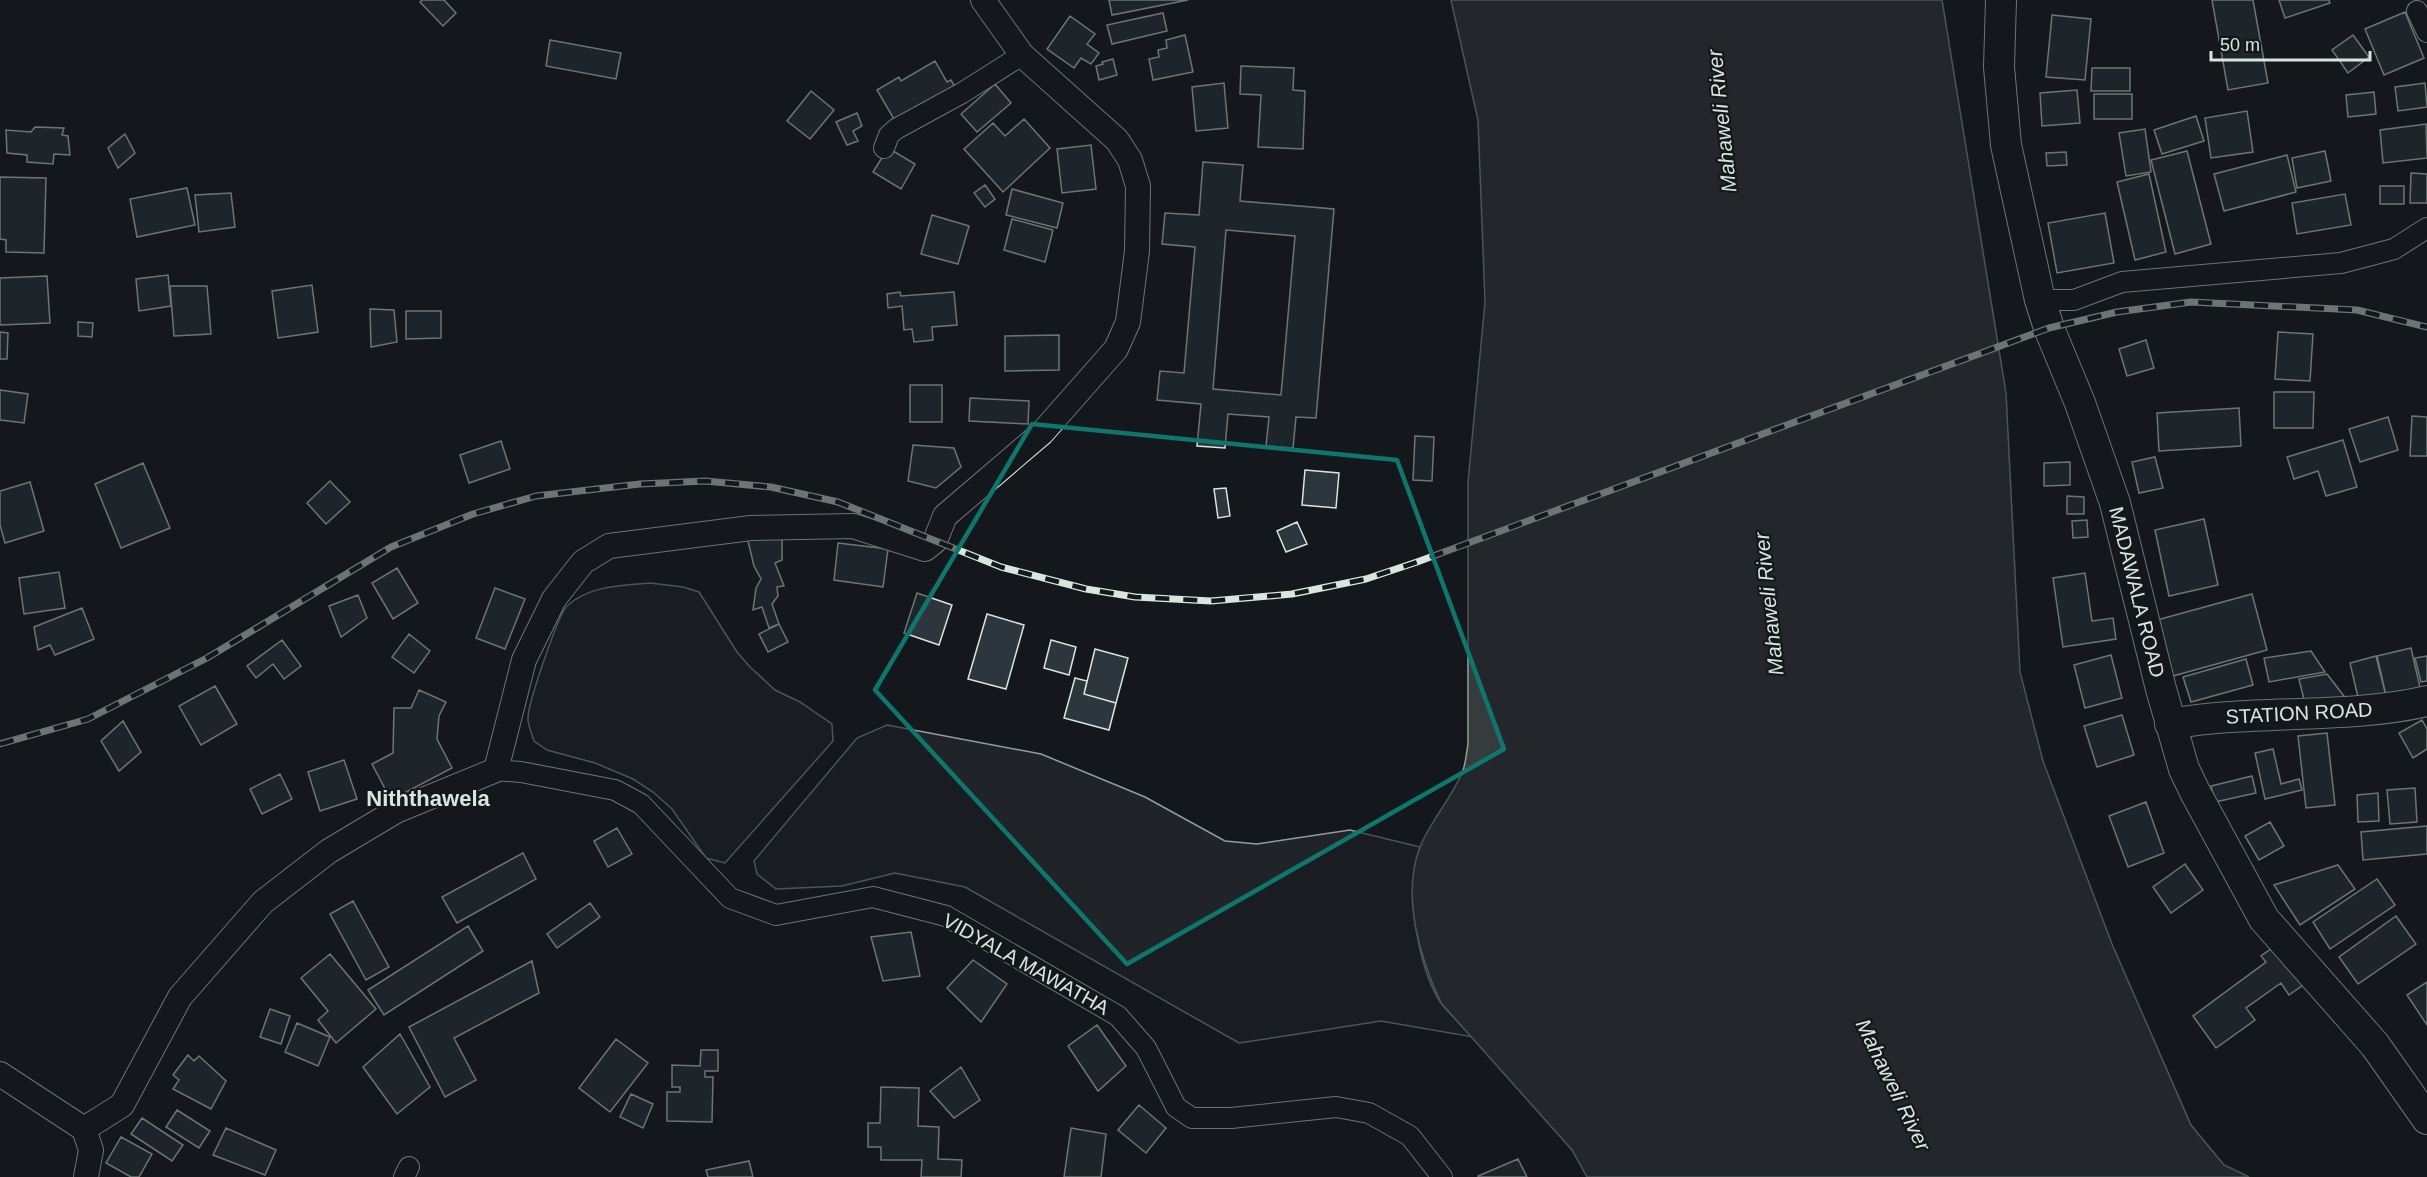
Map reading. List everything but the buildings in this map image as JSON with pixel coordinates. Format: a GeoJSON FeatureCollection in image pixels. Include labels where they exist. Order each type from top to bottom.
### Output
{"type":"FeatureCollection","features":[{"type":"Feature","properties":{"kind":"main road","name":"MADAWALA ROAD"},"geometry":{"type":"LineString","coordinates":[[2001,0],[2000,67],[2006,145],[2040,300],[2080,403],[2115,503],[2170,724],[2184,769],[2194,792],[2264,919],[2375,1045],[2427,1119]]}},
{"type":"Feature","properties":{"kind":"main road","name":"STATION ROAD"},"geometry":{"type":"LineString","coordinates":[[2170,724],[2199,719],[2365,710],[2427,701]]}},
{"type":"Feature","properties":{"kind":"street"},"geometry":{"type":"LineString","coordinates":[[496,770],[524,660],[554,599],[583,562],[609,546],[751,528],[854,526],[925,549],[935,541],[945,516],[1042,433],[1116,349],[1128,322],[1137,251],[1138,186],[1130,160],[1117,140],[1022,54],[983,0]]}},
{"type":"Feature","properties":{"kind":"street"},"geometry":{"type":"LineString","coordinates":[[2417,11],[2427,32]]}},
{"type":"Feature","properties":{"kind":"street"},"geometry":{"type":"LineString","coordinates":[[884,148],[889,135],[896,129],[962,93],[1022,54]]}},
{"type":"Feature","properties":{"kind":"street"},"geometry":{"type":"LineString","coordinates":[[2040,300],[2074,300],[2122,282],[2342,263],[2394,249],[2427,228]]}},
{"type":"Feature","properties":{"kind":"street","name":"VIDYALA MAWATHA"},"geometry":{"type":"LineString","coordinates":[[84,1129],[122,1104],[180,997],[263,902],[329,851],[396,811],[496,770],[521,772],[615,790],[641,804],[730,898],[776,915],[873,897],[946,916],[1118,1016],[1146,1048],[1176,1107],[1192,1118],[1231,1118],[1336,1107],[1369,1113],[1410,1136],[1442,1177]]}},
{"type":"Feature","properties":{"kind":"street"},"geometry":{"type":"LineString","coordinates":[[0,1074],[84,1129],[91,1150],[86,1177]]}},
{"type":"Feature","properties":{"kind":"highlighted area"},"geometry":{"type":"Polygon","coordinates":[[[1032,424],[1397,460],[1504,749],[1127,964],[875,690],[1032,424]]]}},
{"type":"Feature","properties":{"kind":"shaded area"},"geometry":{"type":"Polygon","coordinates":[[[650,583],[683,587],[699,592],[737,652],[750,667],[775,690],[800,702],[832,724],[833,741],[725,863],[706,858],[672,809],[653,792],[633,779],[595,763],[547,750],[534,741],[529,727],[529,711],[538,680],[550,642],[567,606],[575,599],[595,590],[650,583]]]}},
{"type":"Feature","properties":{"kind":"shaded area"},"geometry":{"type":"Polygon","coordinates":[[[887,725],[1041,754],[1145,797],[1225,841],[1257,844],[1350,830],[1420,847],[1414,871],[1413,905],[1422,959],[1441,1003],[1473,1037],[1381,1021],[1239,1043],[965,887],[895,873],[842,886],[776,889],[757,874],[754,861],[857,738],[887,725]]]}},
{"type":"Feature","properties":{"kind":"water","name":"Mahaweli River"},"geometry":{"type":"Polygon","coordinates":[[[1451,0],[1942,0],[2006,393],[2020,672],[2043,761],[2112,944],[2191,1125],[2224,1165],[2249,1177],[1587,1177],[1572,1150],[1441,1003],[1420,947],[1412,886],[1420,847],[1463,771],[1468,744],[1468,482],[1485,302],[1478,120],[1451,0]]]}},
{"type":"Feature","properties":{"kind":"railway"},"geometry":{"type":"LineString","coordinates":[[0,744],[88,719],[207,658],[391,547],[473,514],[536,496],[640,484],[705,481],[771,487],[838,502],[1001,567],[1086,589],[1135,597],[1211,601],[1292,594],[1366,579],[1417,562],[2049,328],[2117,312],[2191,302],[2357,310],[2427,327]]}},
{"type":"Feature","properties":{"kind":"district","name":"Niththawela"},"geometry":{"type":"Point","coordinates":[428,798]}}]}
